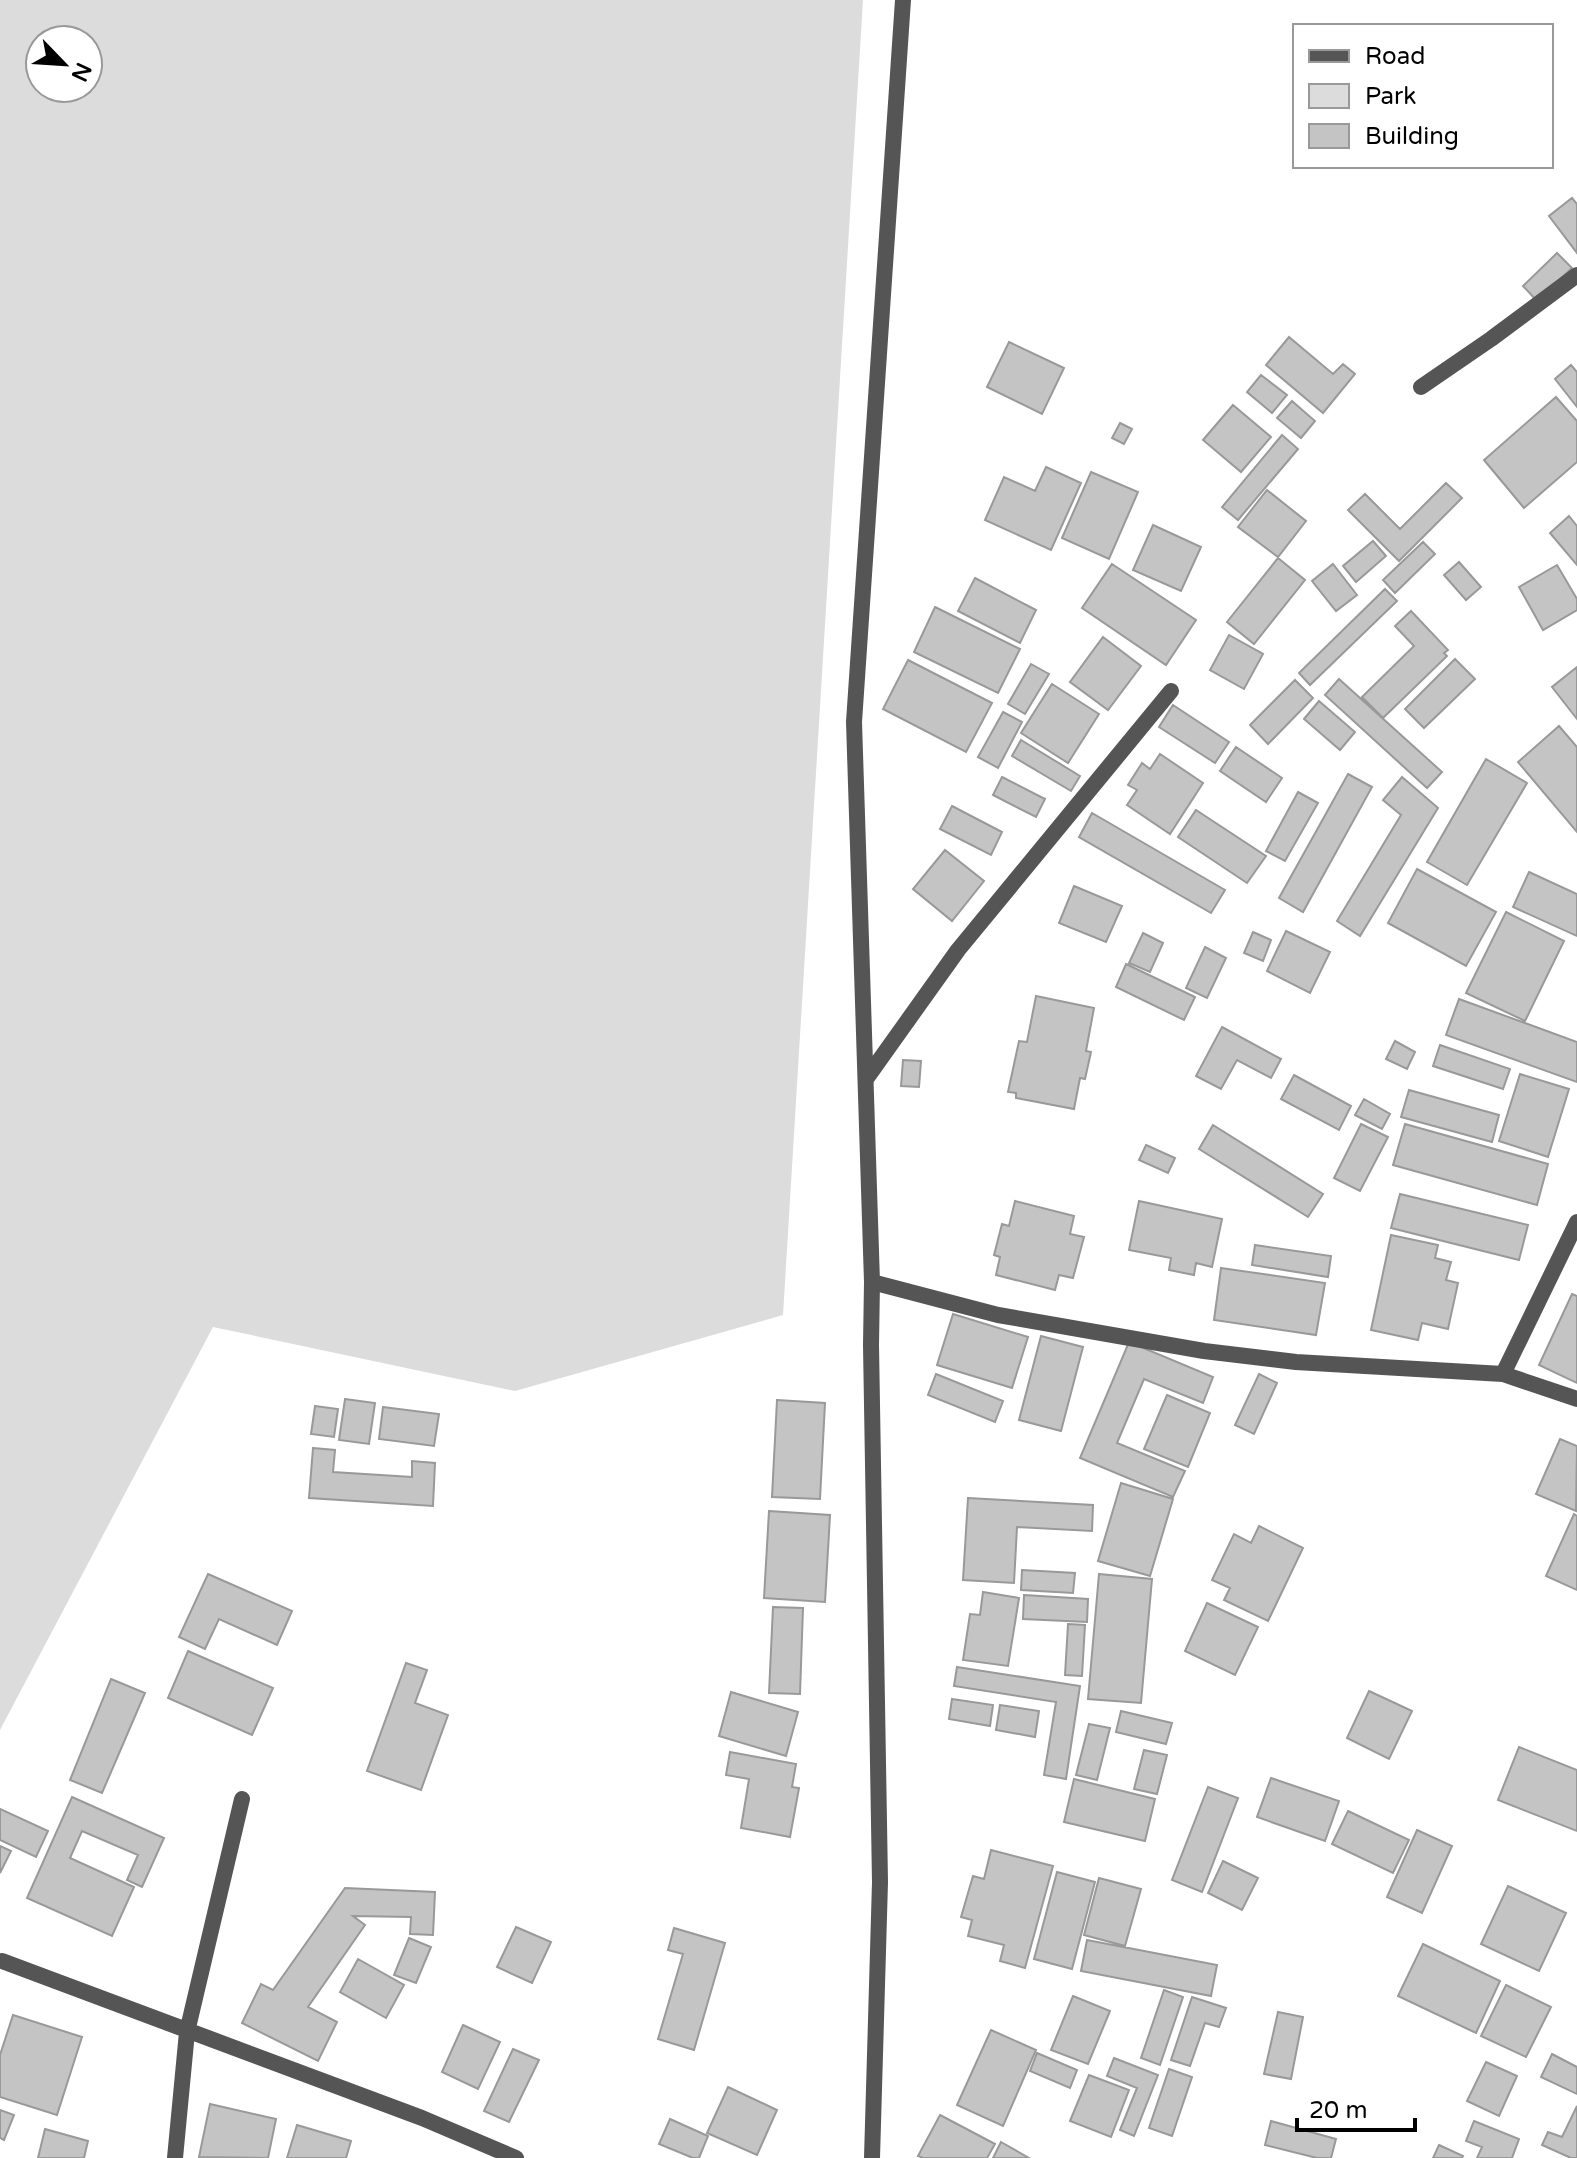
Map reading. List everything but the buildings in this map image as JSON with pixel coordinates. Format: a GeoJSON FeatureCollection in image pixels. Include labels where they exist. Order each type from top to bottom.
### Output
{"type":"FeatureCollection","features":[{"type":"Feature","properties":{"kind":"street"},"geometry":{"type":"LineString","coordinates":[[872,2158],[880,1882],[872,1282],[854,722],[903,0]]}},
{"type":"Feature","properties":{"kind":"street"},"geometry":{"type":"LineString","coordinates":[[1421,387],[1577,275]]}},
{"type":"Feature","properties":{"kind":"street"},"geometry":{"type":"LineString","coordinates":[[866,1079],[958,950],[1171,691]]}},
{"type":"Feature","properties":{"kind":"street"},"geometry":{"type":"LineString","coordinates":[[1503,1374],[1577,1222]]}},
{"type":"Feature","properties":{"kind":"street"},"geometry":{"type":"LineString","coordinates":[[872,1282],[998,1315],[1204,1351],[1296,1362],[1503,1374],[1577,1399]]}},
{"type":"Feature","properties":{"kind":"street"},"geometry":{"type":"LineString","coordinates":[[175,2158],[187,2032],[242,1799]]}},
{"type":"Feature","properties":{"kind":"street"},"geometry":{"type":"LineString","coordinates":[[2,1961],[422,2118],[516,2158]]}},
{"type":"Feature","properties":{"kind":"green space"},"geometry":{"type":"Polygon","coordinates":[[[0,0],[863,0],[783,1315],[515,1391],[213,1327],[0,1730],[0,0]]]}}]}
